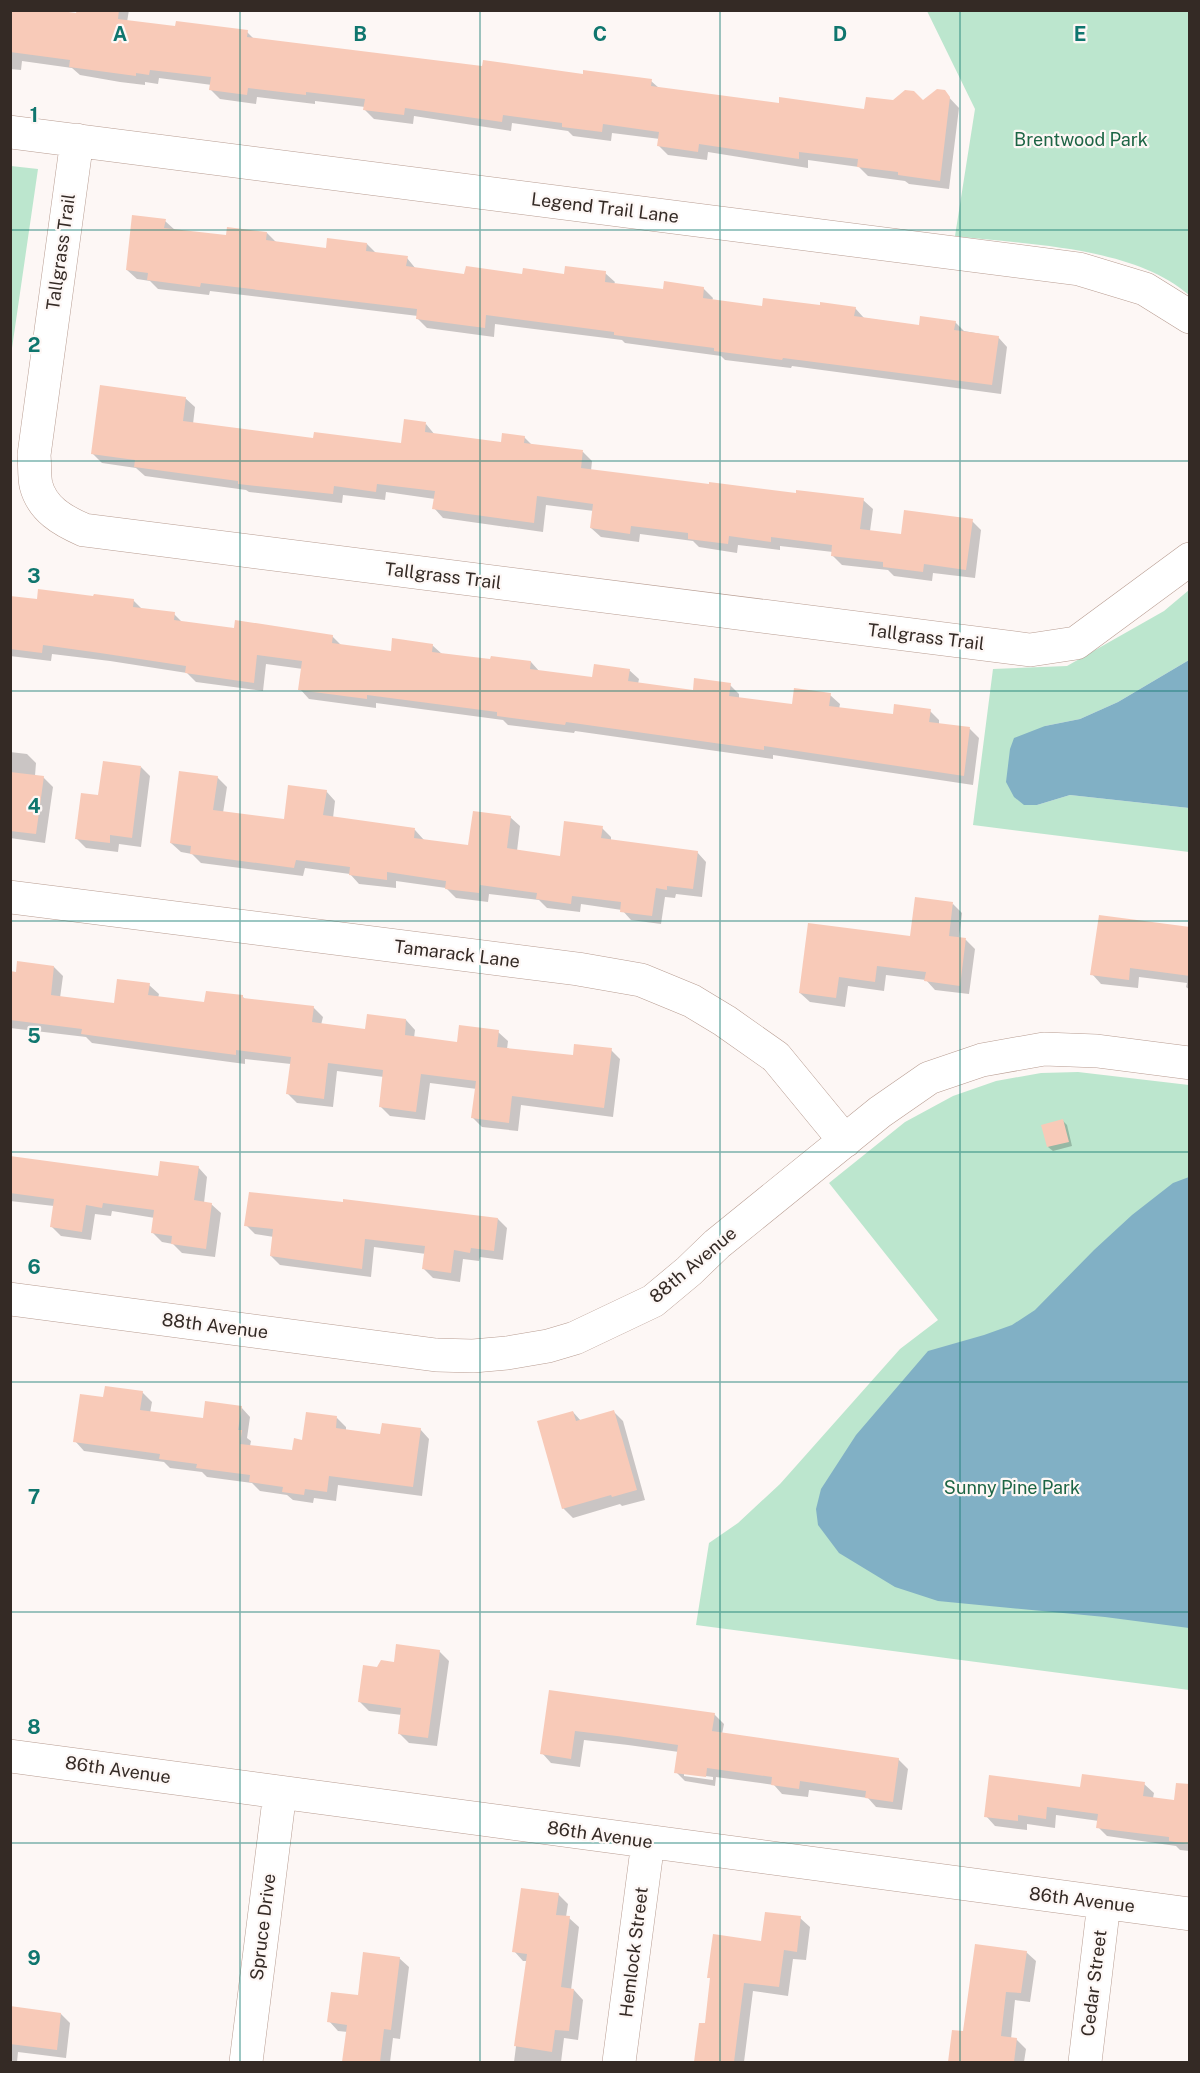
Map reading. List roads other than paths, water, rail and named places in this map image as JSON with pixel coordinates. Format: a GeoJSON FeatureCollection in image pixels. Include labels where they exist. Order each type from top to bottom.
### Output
{"type":"FeatureCollection","features":[{"type":"Feature","properties":{"kind":"street","name":"Legend Trail Lane"},"geometry":{"type":"LineString","coordinates":[[10,132],[1079,269],[1145,290],[1190,317]]}},
{"type":"Feature","properties":{"kind":"street","name":"Tallgrass Trail"},"geometry":{"type":"LineString","coordinates":[[77,140],[34,455],[36,486],[48,508],[63,521],[84,530],[1030,650],[1076,643],[1190,559]]}},
{"type":"Feature","properties":{"kind":"street","name":"Tamarack Lane"},"geometry":{"type":"LineString","coordinates":[[10,897],[578,969],[641,980],[692,1001],[725,1021],[776,1058],[845,1141]]}},
{"type":"Feature","properties":{"kind":"street","name":"88th Avenue"},"geometry":{"type":"LineString","coordinates":[[10,1299],[436,1355],[473,1356],[548,1346],[575,1338],[653,1301],[717,1244],[880,1112],[929,1078],[982,1060],[1044,1049],[1097,1051],[1190,1063]]}},
{"type":"Feature","properties":{"kind":"street","name":"86th Avenue"},"geometry":{"type":"LineString","coordinates":[[10,1756],[1190,1914]]}},
{"type":"Feature","properties":{"kind":"street","name":"Spruce Drive"},"geometry":{"type":"LineString","coordinates":[[246,2062],[280,1792]]}},
{"type":"Feature","properties":{"kind":"street","name":"Hemlock Street"},"geometry":{"type":"LineString","coordinates":[[619,2062],[648,1842]]}},
{"type":"Feature","properties":{"kind":"street","name":"Cedar Street"},"geometry":{"type":"LineString","coordinates":[[1085,2062],[1104,1903]]}},
{"type":"Feature","properties":{"kind":"water"},"geometry":{"type":"Polygon","coordinates":[[[1189,660],[1189,808],[1070,795],[1037,805],[1024,805],[1014,797],[1006,782],[1010,749],[1014,738],[1045,726],[1080,719],[1118,702],[1189,660]]]}},
{"type":"Feature","properties":{"kind":"water"},"geometry":{"type":"Polygon","coordinates":[[[1189,1177],[1189,1628],[1105,1617],[938,1601],[895,1587],[839,1553],[818,1525],[816,1509],[821,1489],[856,1435],[928,1351],[1012,1325],[1035,1310],[1132,1215],[1173,1183],[1189,1177]]]}},
{"type":"Feature","properties":{"kind":"park label","name":"Brentwood Park"},"geometry":{"type":"Point","coordinates":[1081,140]}},
{"type":"Feature","properties":{"kind":"park label","name":"Sunny Pine Park"},"geometry":{"type":"Point","coordinates":[1012,1488]}}]}
